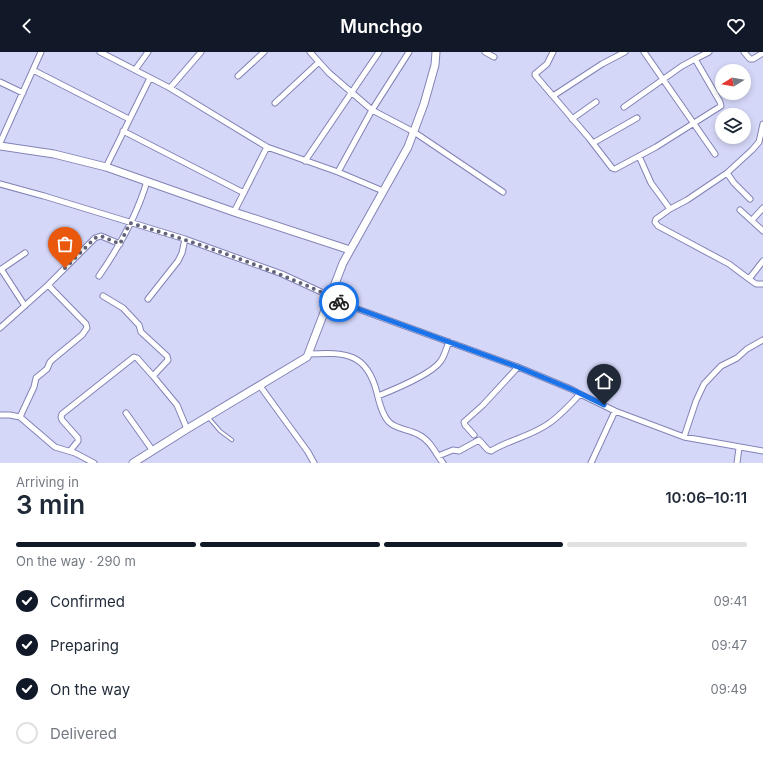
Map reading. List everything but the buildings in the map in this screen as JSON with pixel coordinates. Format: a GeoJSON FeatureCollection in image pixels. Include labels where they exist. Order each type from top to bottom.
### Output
{"type":"FeatureCollection","features":[{"type":"Feature","properties":{"kind":"street"},"geometry":{"type":"LineString","coordinates":[[41,52],[0,145],[54,154],[106,167],[234,212],[350,250]]}},
{"type":"Feature","properties":{"kind":"street"},"geometry":{"type":"LineString","coordinates":[[100,52],[170,88],[267,147],[338,172],[383,191]]}},
{"type":"Feature","properties":{"kind":"street"},"geometry":{"type":"LineString","coordinates":[[136,70],[148,52]]}},
{"type":"Feature","properties":{"kind":"street"},"geometry":{"type":"LineString","coordinates":[[170,88],[200,52]]}},
{"type":"Feature","properties":{"kind":"street"},"geometry":{"type":"LineString","coordinates":[[238,76],[264,52]]}},
{"type":"Feature","properties":{"kind":"street"},"geometry":{"type":"LineString","coordinates":[[310,52],[350,92],[372,110],[414,132],[503,192]]}},
{"type":"Feature","properties":{"kind":"street"},"geometry":{"type":"LineString","coordinates":[[305,161],[350,92],[379,52]]}},
{"type":"Feature","properties":{"kind":"street"},"geometry":{"type":"LineString","coordinates":[[338,172],[372,110],[409,52]]}},
{"type":"Feature","properties":{"kind":"street"},"geometry":{"type":"LineString","coordinates":[[133,463],[208,416],[306,358],[309,354],[339,271],[408,147],[431,82],[436,52]]}},
{"type":"Feature","properties":{"kind":"street"},"geometry":{"type":"LineString","coordinates":[[485,52],[494,57]]}},
{"type":"Feature","properties":{"kind":"street"},"geometry":{"type":"LineString","coordinates":[[553,52],[547,64],[535,75],[593,143],[613,169],[617,169],[656,147],[721,106],[695,59]]}},
{"type":"Feature","properties":{"kind":"street"},"geometry":{"type":"LineString","coordinates":[[553,96],[602,64],[625,52]]}},
{"type":"Feature","properties":{"kind":"street"},"geometry":{"type":"LineString","coordinates":[[644,52],[715,154]]}},
{"type":"Feature","properties":{"kind":"street"},"geometry":{"type":"LineString","coordinates":[[624,106],[682,66],[709,52]]}},
{"type":"Feature","properties":{"kind":"street"},"geometry":{"type":"LineString","coordinates":[[744,52],[750,59],[753,59],[763,53]]}},
{"type":"Feature","properties":{"kind":"street"},"geometry":{"type":"LineString","coordinates":[[275,103],[319,62]]}},
{"type":"Feature","properties":{"kind":"street"},"geometry":{"type":"LineString","coordinates":[[33,70],[129,119]]}},
{"type":"Feature","properties":{"kind":"street"},"geometry":{"type":"LineString","coordinates":[[106,167],[150,78]]}},
{"type":"Feature","properties":{"kind":"street"},"geometry":{"type":"LineString","coordinates":[[0,82],[23,93]]}},
{"type":"Feature","properties":{"kind":"street"},"geometry":{"type":"LineString","coordinates":[[572,118],[596,102]]}},
{"type":"Feature","properties":{"kind":"street"},"geometry":{"type":"LineString","coordinates":[[593,143],[637,118]]}},
{"type":"Feature","properties":{"kind":"street"},"geometry":{"type":"LineString","coordinates":[[763,124],[757,145],[727,173],[687,200],[670,209],[656,219],[655,222],[658,226],[729,264],[756,284],[763,284]]}},
{"type":"Feature","properties":{"kind":"street"},"geometry":{"type":"LineString","coordinates":[[123,131],[244,193]]}},
{"type":"Feature","properties":{"kind":"street"},"geometry":{"type":"LineString","coordinates":[[234,212],[267,147]]}},
{"type":"Feature","properties":{"kind":"street"},"geometry":{"type":"LineString","coordinates":[[640,156],[651,183],[670,209]]}},
{"type":"Feature","properties":{"kind":"street"},"geometry":{"type":"LineString","coordinates":[[727,173],[750,199]]}},
{"type":"Feature","properties":{"kind":"street"},"geometry":{"type":"LineString","coordinates":[[99,276],[120,244],[144,193],[147,182]]}},
{"type":"Feature","properties":{"kind":"street"},"geometry":{"type":"LineString","coordinates":[[0,184],[185,239],[275,272],[330,296],[344,304],[518,367],[571,389],[615,411],[684,437],[739,448],[763,451]]}},
{"type":"Feature","properties":{"kind":"street"},"geometry":{"type":"LineString","coordinates":[[752,220],[763,208]]}},
{"type":"Feature","properties":{"kind":"street"},"geometry":{"type":"LineString","coordinates":[[740,210],[763,231]]}},
{"type":"Feature","properties":{"kind":"street"},"geometry":{"type":"LineString","coordinates":[[0,328],[48,285],[95,238],[101,236],[120,244]]}},
{"type":"Feature","properties":{"kind":"street"},"geometry":{"type":"LineString","coordinates":[[148,299],[178,261],[182,253],[185,239]]}},
{"type":"Feature","properties":{"kind":"street"},"geometry":{"type":"LineString","coordinates":[[25,253],[1,270],[25,306]]}},
{"type":"Feature","properties":{"kind":"street"},"geometry":{"type":"LineString","coordinates":[[749,279],[763,261]]}},
{"type":"Feature","properties":{"kind":"street"},"geometry":{"type":"LineString","coordinates":[[20,417],[34,387],[36,378],[45,371],[52,359],[82,335],[87,328],[86,324],[48,285]]}},
{"type":"Feature","properties":{"kind":"street"},"geometry":{"type":"LineString","coordinates":[[102,296],[123,308],[138,325],[141,332],[167,356],[168,360],[153,376]]}},
{"type":"Feature","properties":{"kind":"street"},"geometry":{"type":"LineString","coordinates":[[684,437],[696,401],[704,384],[721,366],[763,340]]}},
{"type":"Feature","properties":{"kind":"street"},"geometry":{"type":"LineString","coordinates":[[378,396],[407,384],[438,365],[443,358],[449,342]]}},
{"type":"Feature","properties":{"kind":"street"},"geometry":{"type":"LineString","coordinates":[[309,354],[333,353],[358,361],[372,375],[378,396],[388,421],[398,428],[419,434],[425,438],[442,463]]}},
{"type":"Feature","properties":{"kind":"street"},"geometry":{"type":"LineString","coordinates":[[70,452],[78,441],[78,438],[62,420],[62,414],[134,357],[137,358],[177,405],[187,429]]}},
{"type":"Feature","properties":{"kind":"street"},"geometry":{"type":"LineString","coordinates":[[474,435],[464,422],[483,405],[518,367]]}},
{"type":"Feature","properties":{"kind":"street"},"geometry":{"type":"LineString","coordinates":[[260,386],[308,452],[314,463]]}},
{"type":"Feature","properties":{"kind":"street"},"geometry":{"type":"LineString","coordinates":[[438,456],[453,450],[459,451],[479,440],[488,450],[491,451],[547,425],[557,418],[580,394]]}},
{"type":"Feature","properties":{"kind":"street"},"geometry":{"type":"LineString","coordinates":[[591,463],[615,411]]}},
{"type":"Feature","properties":{"kind":"street"},"geometry":{"type":"LineString","coordinates":[[126,413],[153,451]]}},
{"type":"Feature","properties":{"kind":"street"},"geometry":{"type":"LineString","coordinates":[[0,415],[20,417],[55,447],[94,463]]}},
{"type":"Feature","properties":{"kind":"street"},"geometry":{"type":"LineString","coordinates":[[738,463],[739,448]]}},
{"type":"Feature","properties":{"kind":"lane"},"geometry":{"type":"LineString","coordinates":[[208,416],[220,431],[232,440]]}},
{"type":"Feature","properties":{"kind":"way so far"},"geometry":{"type":"LineString","coordinates":[[65,268],[93,239],[98,236],[120,244],[130,223],[185,239],[282,274],[330,296],[339,302]]}},
{"type":"Feature","properties":{"kind":"route"},"geometry":{"type":"LineString","coordinates":[[339,302],[518,367],[571,389],[604,405]]}}]}
